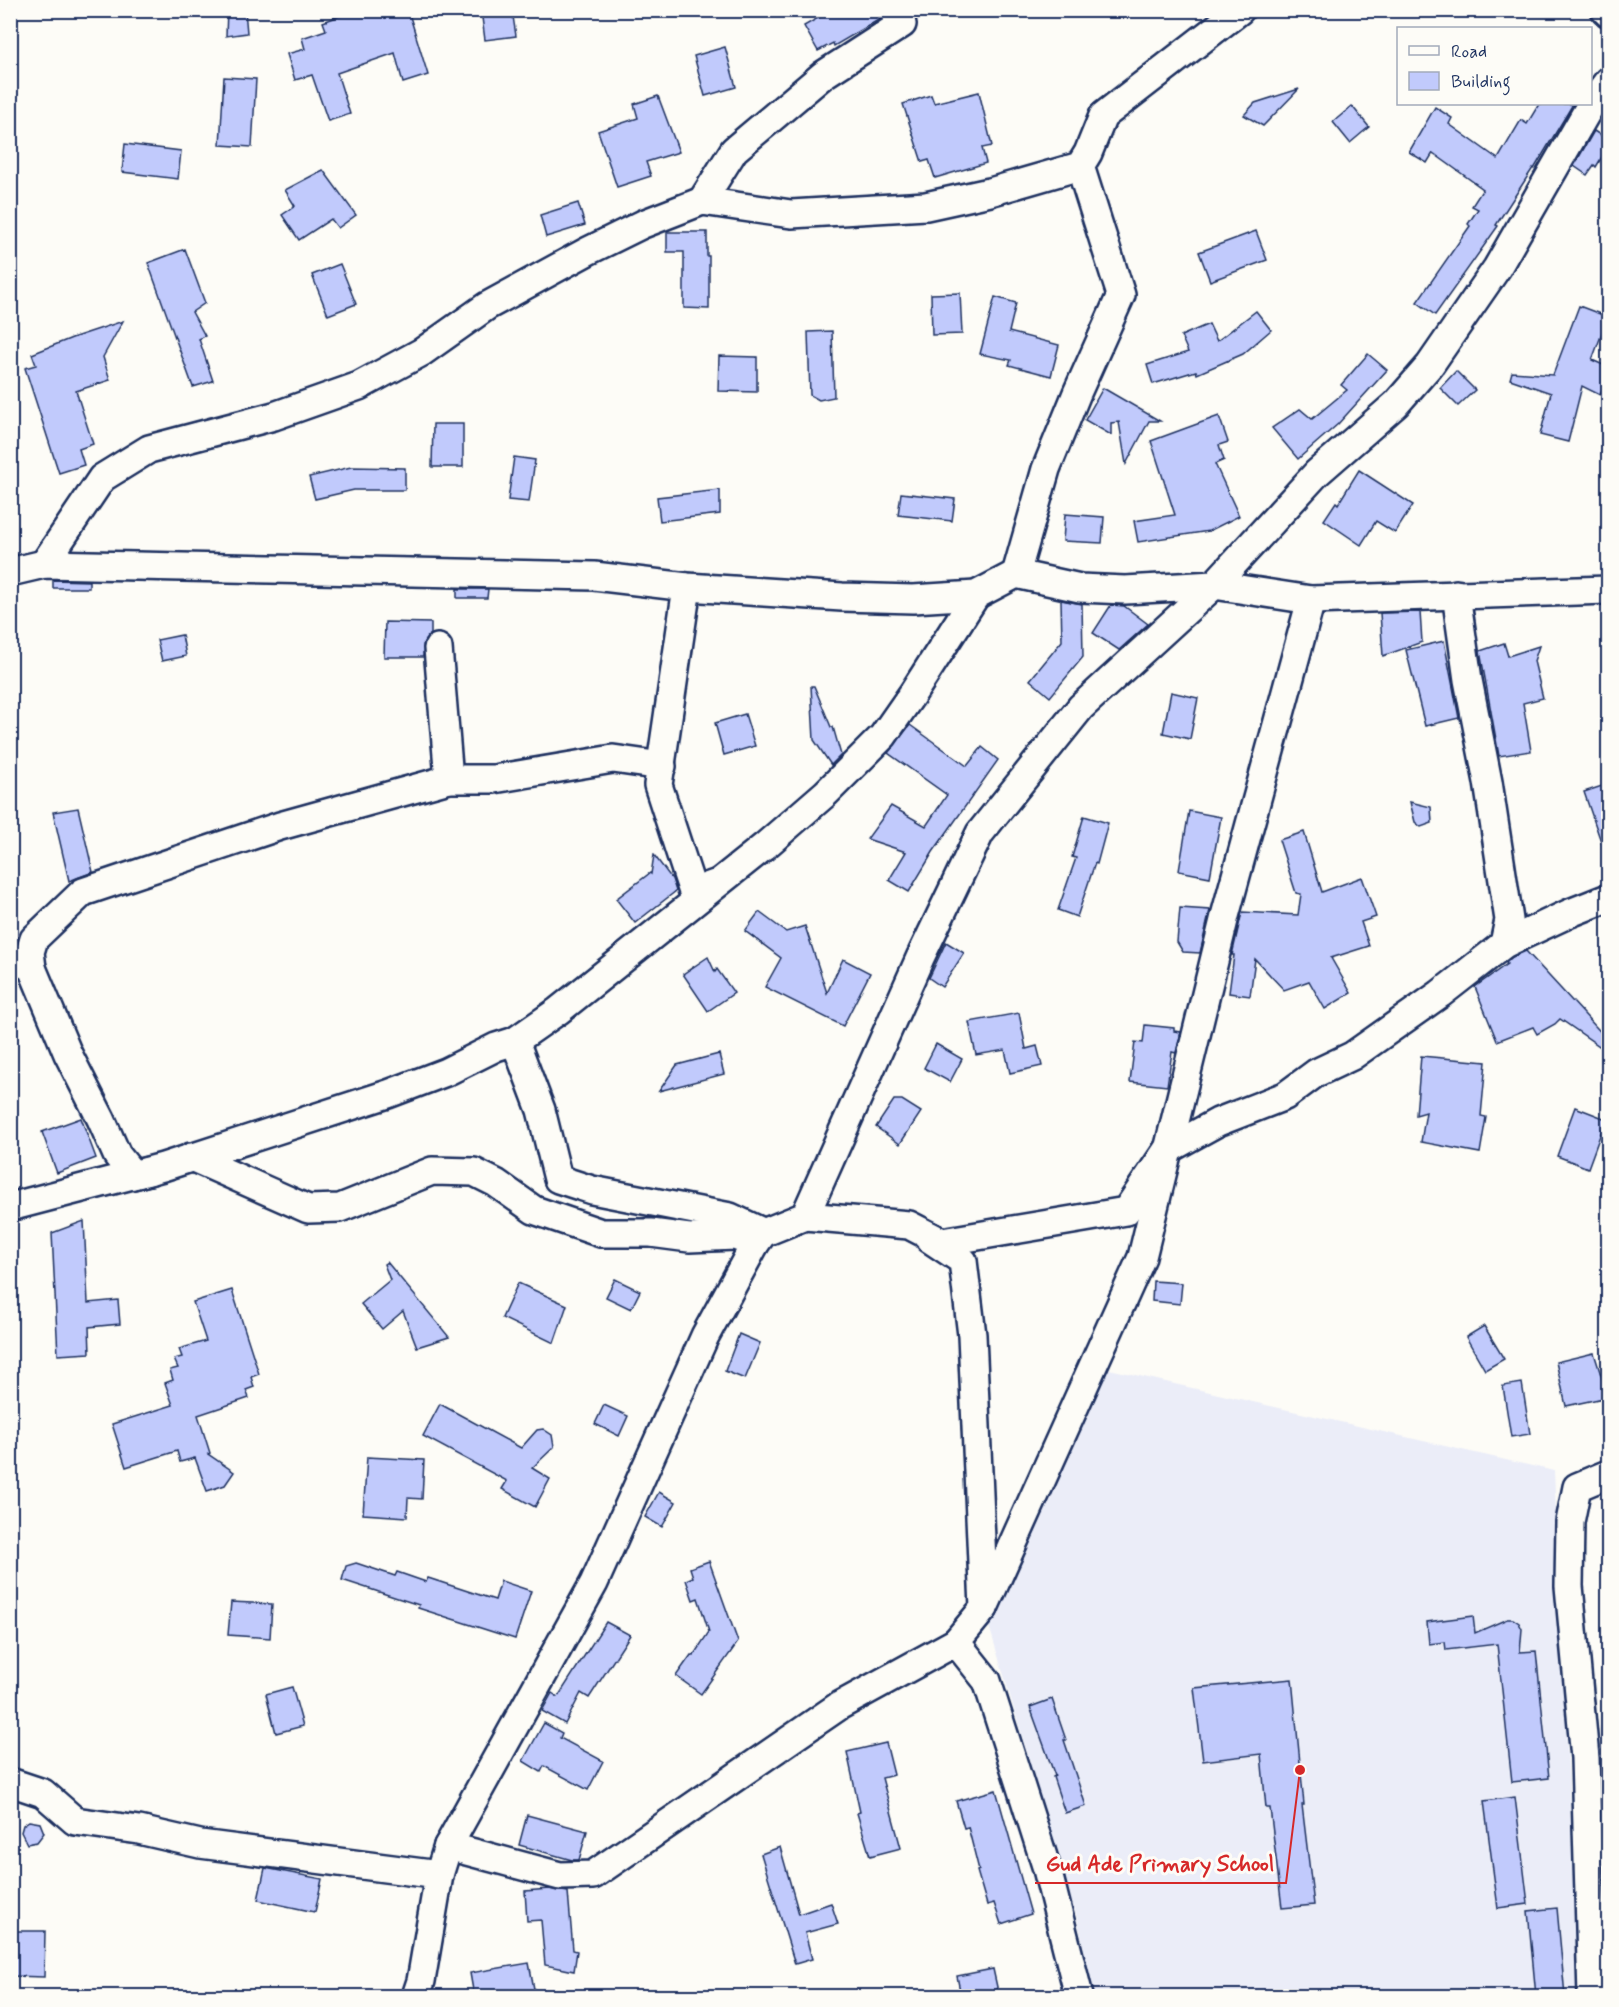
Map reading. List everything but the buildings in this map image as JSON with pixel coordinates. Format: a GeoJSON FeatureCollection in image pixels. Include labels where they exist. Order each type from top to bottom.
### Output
{"type":"FeatureCollection","features":[{"type":"Feature","properties":{"kind":"street"},"geometry":{"type":"LineString","coordinates":[[44,564],[102,478],[149,449],[274,416],[359,386],[422,352],[487,306],[588,251],[643,224],[702,201],[791,214],[926,206],[990,192],[1080,166],[1088,153],[1103,116],[1240,10]]}},
{"type":"Feature","properties":{"kind":"street"},"geometry":{"type":"LineString","coordinates":[[702,201],[734,150],[823,75],[905,15]]}},
{"type":"Feature","properties":{"kind":"street"},"geometry":{"type":"LineString","coordinates":[[1592,103],[1608,81]]}},
{"type":"Feature","properties":{"kind":"street"},"geometry":{"type":"LineString","coordinates":[[805,1216],[920,958],[980,833],[1081,707],[1214,585],[1317,473],[1396,404],[1430,365],[1497,268],[1591,105]]}},
{"type":"Feature","properties":{"kind":"street"},"geometry":{"type":"LineString","coordinates":[[1016,574],[1046,469],[1121,295],[1080,166]]}},
{"type":"Feature","properties":{"kind":"street"},"geometry":{"type":"LineString","coordinates":[[10,572],[44,564],[594,576],[687,587],[913,599],[976,595],[1016,574],[1080,588],[1125,591],[1214,585],[1311,600],[1608,590]]}},
{"type":"Feature","properties":{"kind":"street"},"geometry":{"type":"LineString","coordinates":[[687,587],[658,785],[693,892],[716,883]]}},
{"type":"Feature","properties":{"kind":"street"},"geometry":{"type":"LineString","coordinates":[[1456,594],[1467,680],[1488,782],[1509,920],[1504,944]]}},
{"type":"Feature","properties":{"kind":"street"},"geometry":{"type":"LineString","coordinates":[[662,766],[613,759],[494,779],[449,779],[280,826],[83,892],[34,939],[30,952],[21,962],[117,1155],[133,1175],[388,1095],[496,1047],[515,1041],[558,1011],[766,845],[826,793],[883,736],[976,595]]}},
{"type":"Feature","properties":{"kind":"street"},"geometry":{"type":"LineString","coordinates":[[448,1846],[560,1876],[593,1875],[839,1706],[956,1642],[984,1608],[1142,1257],[1225,916],[1311,600]]}},
{"type":"Feature","properties":{"kind":"street"},"geometry":{"type":"LineString","coordinates":[[438,648],[449,779]]}},
{"type":"Feature","properties":{"kind":"street"},"geometry":{"type":"LineString","coordinates":[[191,1157],[308,1209],[340,1208],[432,1171],[474,1172],[496,1183],[534,1210],[601,1233],[651,1233],[689,1238],[735,1236],[759,1239],[805,1216],[909,1225],[942,1242],[1126,1210],[1167,1150],[1218,1122],[1285,1096],[1316,1073],[1352,1056],[1440,994],[1504,944],[1608,898]]}},
{"type":"Feature","properties":{"kind":"street"},"geometry":{"type":"LineString","coordinates":[[515,1041],[541,1110],[558,1179],[592,1190],[730,1217],[759,1239]]}},
{"type":"Feature","properties":{"kind":"street"},"geometry":{"type":"LineString","coordinates":[[10,1207],[163,1167]]}},
{"type":"Feature","properties":{"kind":"street"},"geometry":{"type":"LineString","coordinates":[[909,1225],[963,1261],[972,1335],[984,1608]]}},
{"type":"Feature","properties":{"kind":"street"},"geometry":{"type":"LineString","coordinates":[[416,1996],[448,1846],[594,1583],[705,1336],[759,1239]]}},
{"type":"Feature","properties":{"kind":"street"},"geometry":{"type":"LineString","coordinates":[[1592,1996],[1585,1758],[1569,1586],[1570,1522],[1577,1487],[1608,1474]]}},
{"type":"Feature","properties":{"kind":"street"},"geometry":{"type":"LineString","coordinates":[[956,1642],[987,1681],[1047,1869],[1079,1996]]}},
{"type":"Feature","properties":{"kind":"street"},"geometry":{"type":"LineString","coordinates":[[10,1782],[43,1793],[75,1821],[139,1830],[200,1844],[440,1875]]}},
{"type":"Feature","properties":{"kind":"shaded area"},"geometry":{"type":"Polygon","coordinates":[[[1105,1368],[1554,1471],[1579,1996],[1095,1996],[1076,1915],[989,1626],[1105,1368]]]}},
{"type":"Feature","properties":{"kind":"place","name":"Gud Ade Primary School"},"geometry":{"type":"Point","coordinates":[1300,1770]}}]}
